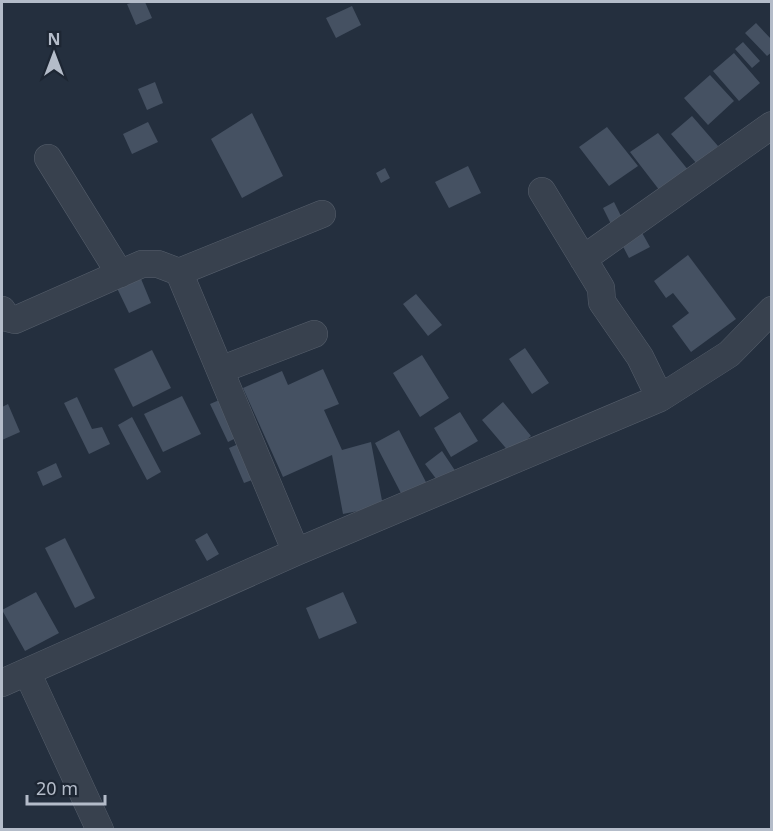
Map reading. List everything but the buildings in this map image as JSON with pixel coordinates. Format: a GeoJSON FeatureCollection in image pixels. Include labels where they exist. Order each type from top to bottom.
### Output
{"type":"FeatureCollection","features":[{"type":"Feature","properties":{"kind":"street"},"geometry":{"type":"LineString","coordinates":[[583,259],[771,125]]}},
{"type":"Feature","properties":{"kind":"street"},"geometry":{"type":"LineString","coordinates":[[48,158],[120,274]]}},
{"type":"Feature","properties":{"kind":"street"},"geometry":{"type":"LineString","coordinates":[[542,191],[601,288],[602,302],[640,357],[660,398]]}},
{"type":"Feature","properties":{"kind":"street"},"geometry":{"type":"LineString","coordinates":[[2,310],[7,318],[15,320],[142,264],[158,264],[179,272],[322,214]]}},
{"type":"Feature","properties":{"kind":"street"},"geometry":{"type":"LineString","coordinates":[[179,272],[296,552]]}},
{"type":"Feature","properties":{"kind":"street"},"geometry":{"type":"LineString","coordinates":[[2,682],[296,552],[660,398],[729,354],[771,310]]}},
{"type":"Feature","properties":{"kind":"street"},"geometry":{"type":"LineString","coordinates":[[220,370],[314,334]]}},
{"type":"Feature","properties":{"kind":"street"},"geometry":{"type":"LineString","coordinates":[[27,672],[100,830]]}}]}
